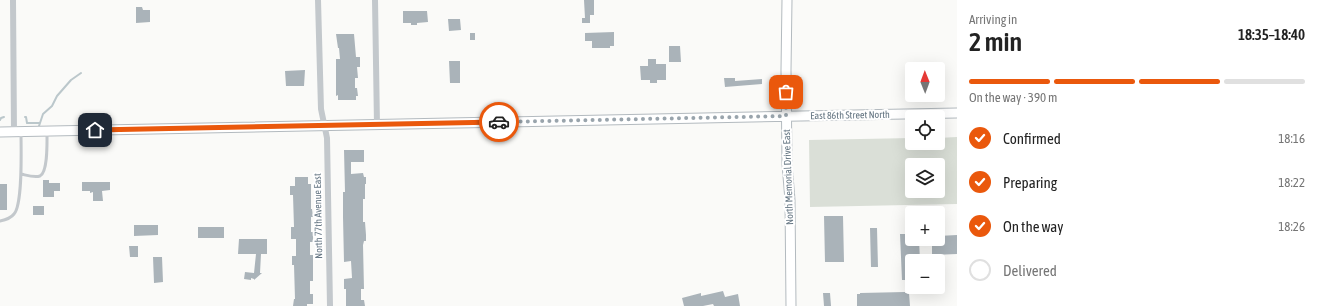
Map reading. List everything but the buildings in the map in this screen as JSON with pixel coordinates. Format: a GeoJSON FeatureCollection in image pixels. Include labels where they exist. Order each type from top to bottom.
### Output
{"type":"FeatureCollection","features":[{"type":"Feature","properties":{"kind":"street"},"geometry":{"type":"LineString","coordinates":[[13,0],[17,132]]}},
{"type":"Feature","properties":{"kind":"street","name":"North 77th Avenue East"},"geometry":{"type":"LineString","coordinates":[[318,0],[320,109],[327,138],[330,306]]}},
{"type":"Feature","properties":{"kind":"street"},"geometry":{"type":"LineString","coordinates":[[375,0],[377,125]]}},
{"type":"Feature","properties":{"kind":"street","name":"North Memorial Drive East"},"geometry":{"type":"LineString","coordinates":[[787,0],[786,116],[787,164],[790,200],[791,306]]}},
{"type":"Feature","properties":{"kind":"street","name":"East 86th Street North"},"geometry":{"type":"LineString","coordinates":[[0,132],[957,113]]}},
{"type":"Feature","properties":{"kind":"lane"},"geometry":{"type":"LineString","coordinates":[[0,220],[6,220],[15,214],[18,203],[21,174],[17,132]]}},
{"type":"Feature","properties":{"kind":"lane"},"geometry":{"type":"LineString","coordinates":[[21,174],[33,177],[42,174],[45,166],[47,132]]}},
{"type":"Feature","properties":{"kind":"shaded area"},"geometry":{"type":"Polygon","coordinates":[[[957,137],[957,204],[810,207],[809,140],[905,138],[905,150],[945,150],[945,138],[957,137]]]}},
{"type":"Feature","properties":{"kind":"waterway"},"geometry":{"type":"LineString","coordinates":[[39,126],[43,114],[52,106],[57,96],[71,80],[81,73]]}},
{"type":"Feature","properties":{"kind":"waterway"},"geometry":{"type":"LineString","coordinates":[[0,120],[4,117]]}},
{"type":"Feature","properties":{"kind":"waterway"},"geometry":{"type":"LineString","coordinates":[[25,117],[27,123],[40,123]]}},
{"type":"Feature","properties":{"kind":"way so far"},"geometry":{"type":"LineString","coordinates":[[499,122],[786,116],[786,92]]}},
{"type":"Feature","properties":{"kind":"route"},"geometry":{"type":"LineString","coordinates":[[95,130],[499,122]]}}]}
